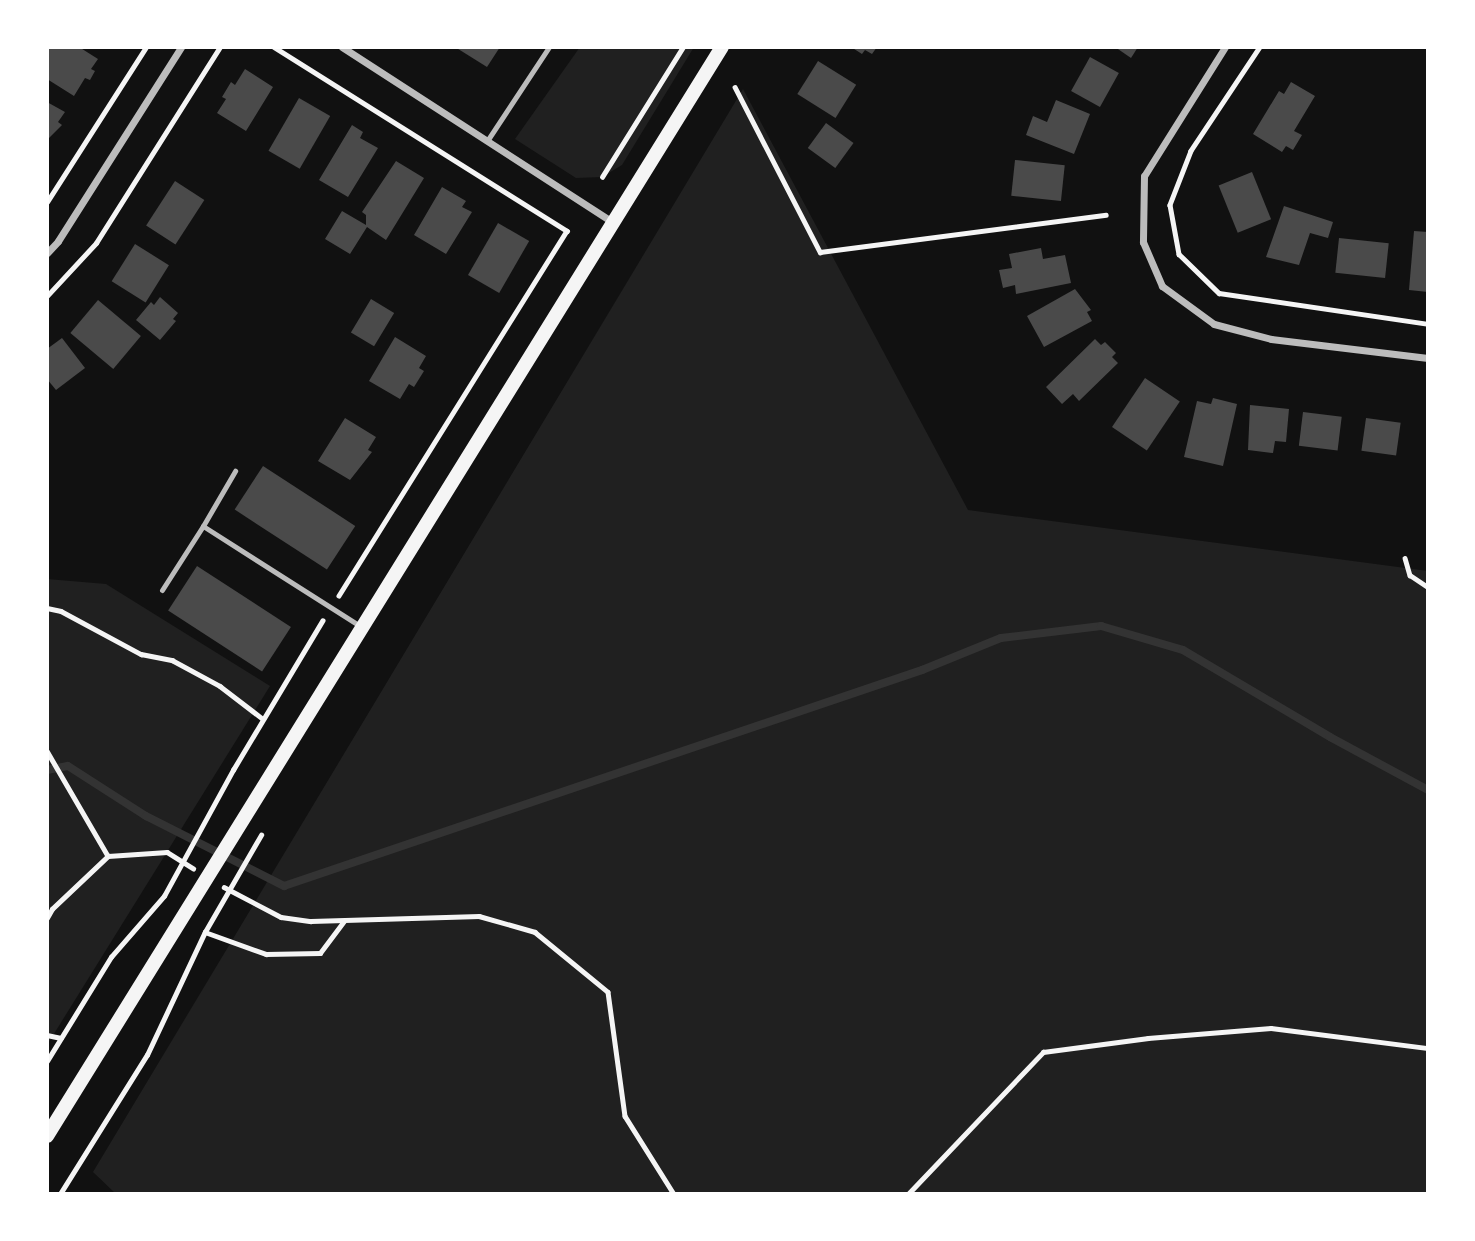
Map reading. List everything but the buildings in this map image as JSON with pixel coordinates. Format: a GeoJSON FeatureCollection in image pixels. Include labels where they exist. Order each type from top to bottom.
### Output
{"type":"FeatureCollection","features":[{"type":"Feature","properties":{"kind":"main road"},"geometry":{"type":"LineString","coordinates":[[47,1136],[182,923],[722,47]]}},
{"type":"Feature","properties":{"kind":"street"},"geometry":{"type":"LineString","coordinates":[[47,253],[58,242],[181,47]]}},
{"type":"Feature","properties":{"kind":"street"},"geometry":{"type":"LineString","coordinates":[[342,47],[613,222]]}},
{"type":"Feature","properties":{"kind":"street"},"geometry":{"type":"LineString","coordinates":[[1224,47],[1144,176],[1143,242],[1162,286],[1214,324],[1271,339],[1428,358]]}},
{"type":"Feature","properties":{"kind":"lane"},"geometry":{"type":"LineString","coordinates":[[487,141],[549,47]]}},
{"type":"Feature","properties":{"kind":"lane"},"geometry":{"type":"LineString","coordinates":[[162,590],[235,471]]}},
{"type":"Feature","properties":{"kind":"lane"},"geometry":{"type":"LineString","coordinates":[[203,526],[363,628]]}},
{"type":"Feature","properties":{"kind":"path"},"geometry":{"type":"LineString","coordinates":[[47,202],[146,47]]}},
{"type":"Feature","properties":{"kind":"path"},"geometry":{"type":"LineString","coordinates":[[47,296],[96,243],[220,47]]}},
{"type":"Feature","properties":{"kind":"path"},"geometry":{"type":"LineString","coordinates":[[47,1061],[111,957],[164,896],[263,719],[566,231],[274,47]]}},
{"type":"Feature","properties":{"kind":"path"},"geometry":{"type":"LineString","coordinates":[[601,177],[683,47]]}},
{"type":"Feature","properties":{"kind":"path"},"geometry":{"type":"LineString","coordinates":[[1260,47],[1191,151],[1170,205],[1179,254],[1219,293],[1245,299],[1428,324]]}},
{"type":"Feature","properties":{"kind":"path"},"geometry":{"type":"LineString","coordinates":[[736,87],[820,252],[1106,215]]}},
{"type":"Feature","properties":{"kind":"path"},"geometry":{"type":"LineString","coordinates":[[1405,558],[1410,575],[1428,587]]}},
{"type":"Feature","properties":{"kind":"path"},"geometry":{"type":"LineString","coordinates":[[47,608],[61,611],[141,654],[172,660],[220,686],[263,719]]}},
{"type":"Feature","properties":{"kind":"path"},"geometry":{"type":"LineString","coordinates":[[47,751],[108,856]]}},
{"type":"Feature","properties":{"kind":"path"},"geometry":{"type":"LineString","coordinates":[[60,1194],[148,1055],[205,932],[261,835]]}},
{"type":"Feature","properties":{"kind":"path"},"geometry":{"type":"LineString","coordinates":[[47,918],[52,909],[108,856],[167,852],[199,872]]}},
{"type":"Feature","properties":{"kind":"path"},"geometry":{"type":"LineString","coordinates":[[221,885],[253,905],[281,917],[344,921],[479,916],[535,932],[608,992],[625,1116],[674,1194]]}},
{"type":"Feature","properties":{"kind":"path"},"geometry":{"type":"LineString","coordinates":[[205,932],[266,954],[320,953],[344,921]]}},
{"type":"Feature","properties":{"kind":"path"},"geometry":{"type":"LineString","coordinates":[[908,1194],[1043,1052],[1148,1038],[1271,1028],[1428,1048]]}},
{"type":"Feature","properties":{"kind":"path"},"geometry":{"type":"LineString","coordinates":[[47,1035],[61,1038]]}},
{"type":"Feature","properties":{"kind":"shaded area"},"geometry":{"type":"Polygon","coordinates":[[[580,47],[694,47],[622,165],[602,177],[576,178],[515,139],[580,47]]]}},
{"type":"Feature","properties":{"kind":"shaded area"},"geometry":{"type":"Polygon","coordinates":[[[743,89],[968,510],[1428,571],[1428,1194],[116,1194],[93,1172],[743,89]]]}},
{"type":"Feature","properties":{"kind":"shaded area"},"geometry":{"type":"Polygon","coordinates":[[[47,579],[106,584],[270,686],[47,1045],[47,579]]]}},
{"type":"Feature","properties":{"kind":"waterway"},"geometry":{"type":"LineString","coordinates":[[47,770],[68,766],[146,816],[284,886],[922,670],[1001,638],[1101,626],[1183,650],[1330,737],[1428,790]]}}]}
